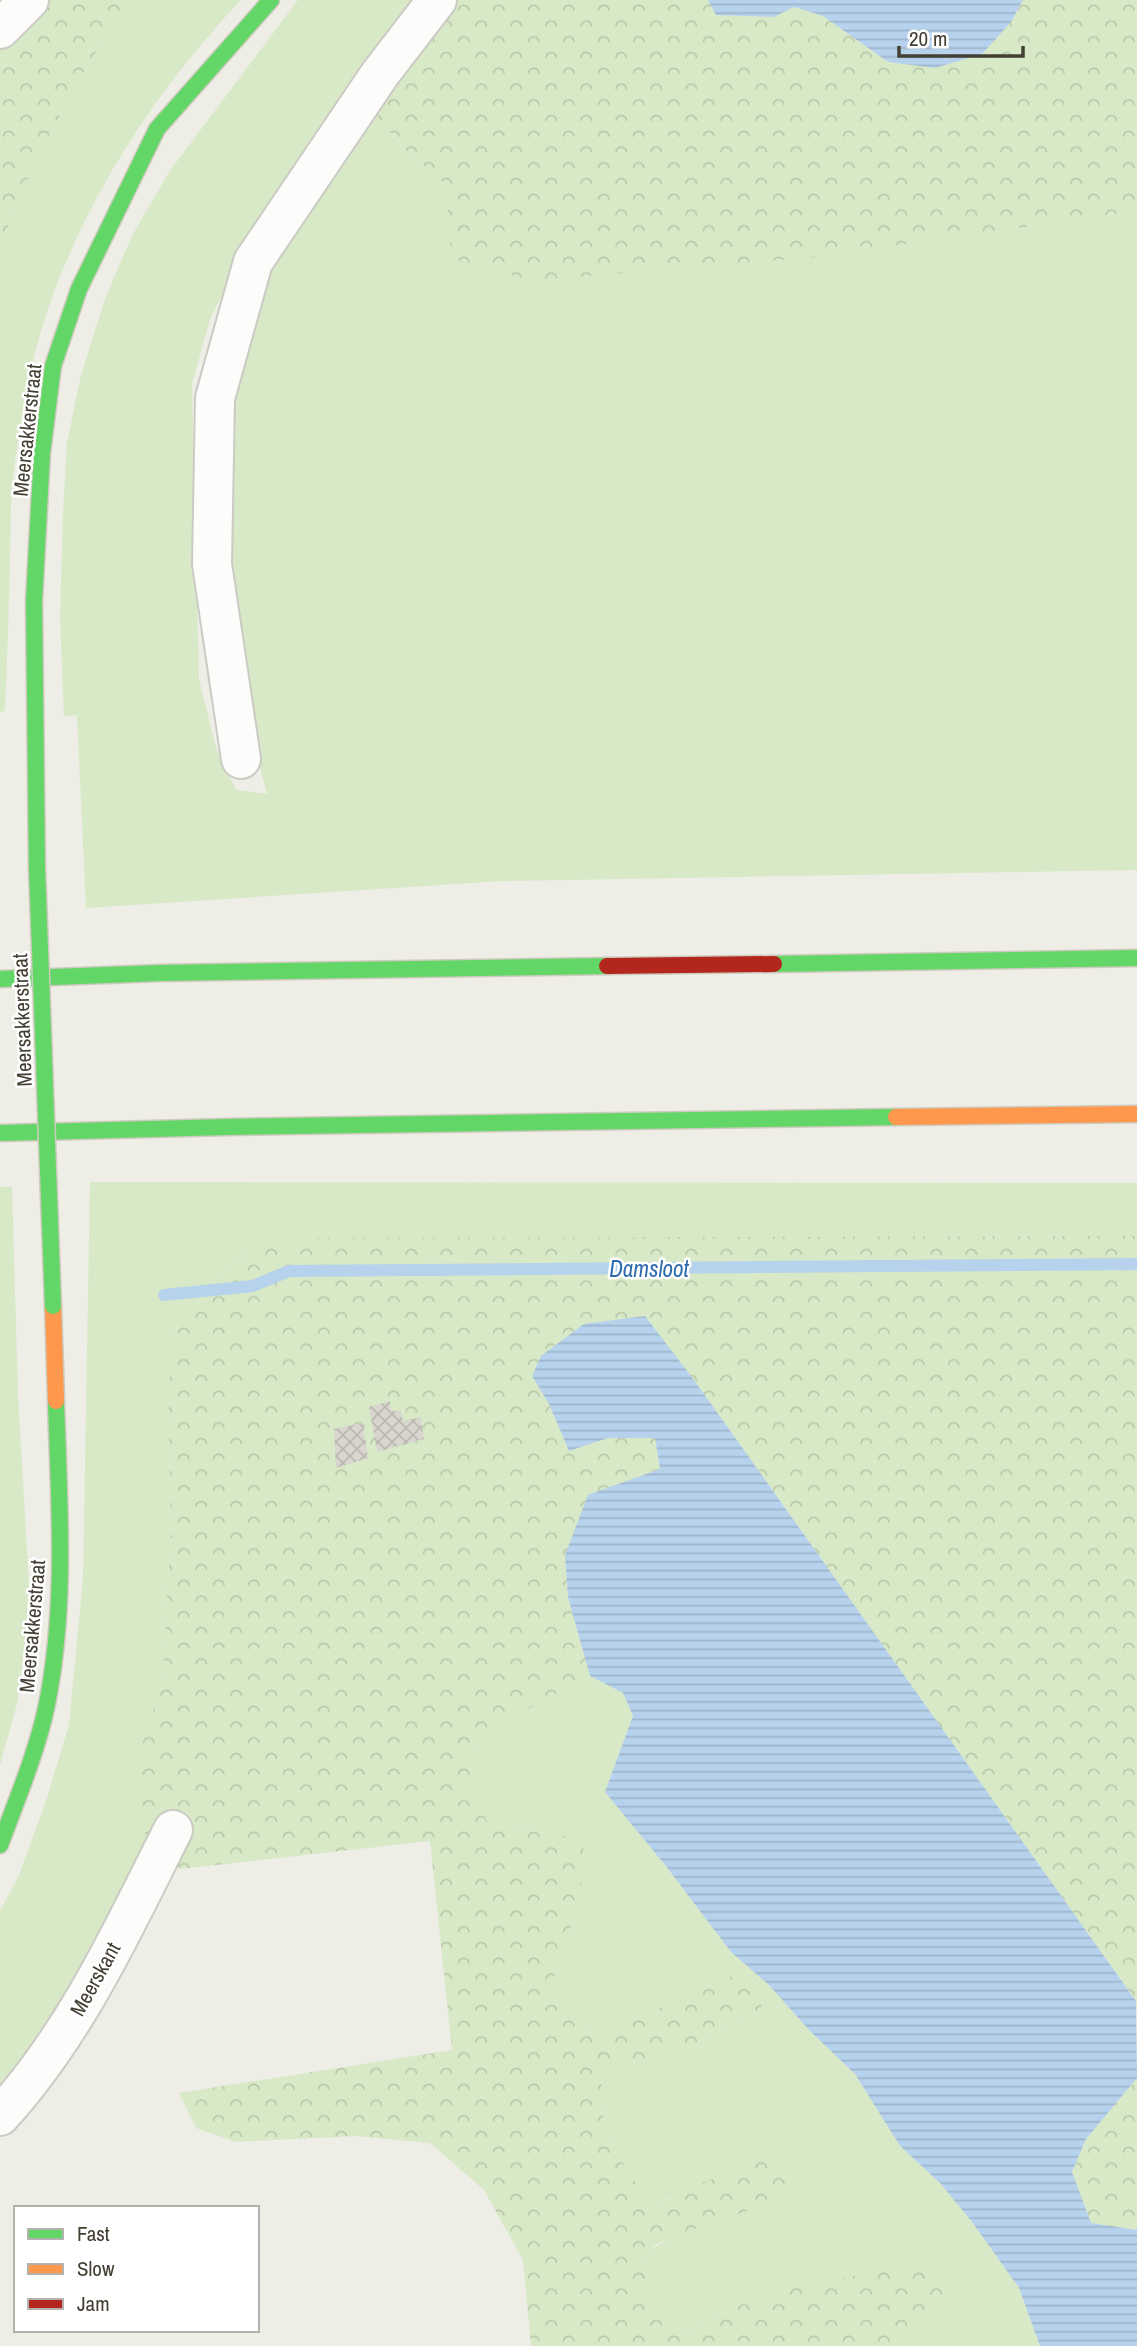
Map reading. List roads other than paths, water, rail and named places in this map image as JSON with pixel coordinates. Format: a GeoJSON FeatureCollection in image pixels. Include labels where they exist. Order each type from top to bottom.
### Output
{"type":"FeatureCollection","features":[{"type":"Feature","properties":{"kind":"main road","name":"Meersakkerstraat"},"geometry":{"type":"LineString","coordinates":[[0,1845],[22,1790],[47,1704],[61,1590],[37,868],[34,601],[43,453],[52,366],[79,289],[156,129],[271,0]]}},
{"type":"Feature","properties":{"kind":"main road"},"geometry":{"type":"LineString","coordinates":[[0,979],[160,973],[1137,958]]}},
{"type":"Feature","properties":{"kind":"main road"},"geometry":{"type":"LineString","coordinates":[[0,1133],[227,1127],[1137,1114]]}},
{"type":"Feature","properties":{"kind":"street"},"geometry":{"type":"LineString","coordinates":[[0,29],[29,0]]}},
{"type":"Feature","properties":{"kind":"street"},"geometry":{"type":"LineString","coordinates":[[242,759],[212,564],[215,398],[253,262],[380,74],[437,0]]}},
{"type":"Feature","properties":{"kind":"street","name":"Meerskant"},"geometry":{"type":"LineString","coordinates":[[0,2116],[67,2030],[120,1935],[173,1830]]}},
{"type":"Feature","properties":{"kind":"water"},"geometry":{"type":"Polygon","coordinates":[[[708,0],[1023,0],[1011,22],[982,54],[935,68],[888,62],[823,16],[794,7],[774,17],[716,15],[708,0]]]}},
{"type":"Feature","properties":{"kind":"water"},"geometry":{"type":"Polygon","coordinates":[[[645,1316],[694,1380],[1136,2001],[1137,2078],[1086,2139],[1072,2172],[1091,2223],[1137,2230],[1137,2346],[1040,2346],[1019,2288],[972,2222],[941,2184],[900,2146],[855,2074],[809,2030],[769,1985],[731,1952],[605,1792],[633,1716],[623,1693],[590,1676],[568,1597],[565,1555],[588,1495],[660,1469],[655,1438],[608,1438],[569,1451],[549,1404],[532,1376],[541,1356],[584,1324],[645,1316]]]}},
{"type":"Feature","properties":{"kind":"waterway","name":"Damsloot"},"geometry":{"type":"LineString","coordinates":[[164,1295],[253,1286],[289,1271],[1137,1264]]}}]}
